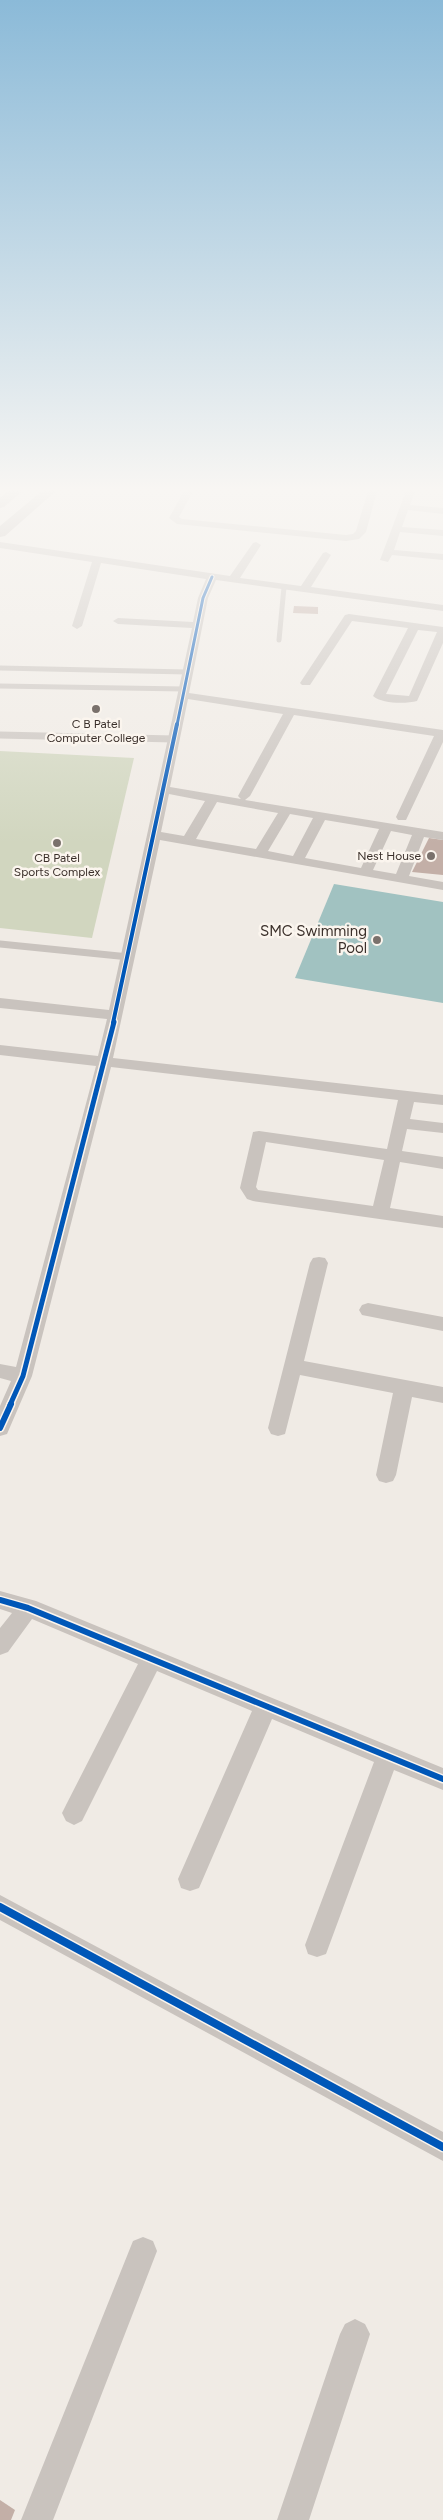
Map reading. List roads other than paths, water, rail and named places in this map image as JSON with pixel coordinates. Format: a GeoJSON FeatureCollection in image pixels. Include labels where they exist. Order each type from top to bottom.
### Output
{"type":"FeatureCollection","features":[{"type":"Feature","properties":{"kind":"street"},"geometry":{"type":"LineString","coordinates":[[77,626],[82,609]]}},
{"type":"Feature","properties":{"kind":"street"},"geometry":{"type":"LineString","coordinates":[[0,1428],[23,1376],[104,1063],[129,958],[201,609]]}},
{"type":"Feature","properties":{"kind":"street"},"geometry":{"type":"LineString","coordinates":[[306,683],[349,617],[416,625],[443,630],[413,699],[404,700],[379,696],[416,625]]}},
{"type":"Feature","properties":{"kind":"street"},"geometry":{"type":"LineString","coordinates":[[118,621],[198,625]]}},
{"type":"Feature","properties":{"kind":"street"},"geometry":{"type":"LineString","coordinates":[[183,692],[290,711],[442,734],[402,817]]}},
{"type":"Feature","properties":{"kind":"street"},"geometry":{"type":"LineString","coordinates":[[244,796],[290,711]]}},
{"type":"Feature","properties":{"kind":"street"},"geometry":{"type":"LineString","coordinates":[[164,790],[443,836]]}},
{"type":"Feature","properties":{"kind":"street"},"geometry":{"type":"LineString","coordinates":[[188,841],[213,798]]}},
{"type":"Feature","properties":{"kind":"street"},"geometry":{"type":"LineString","coordinates":[[260,854],[286,810]]}},
{"type":"Feature","properties":{"kind":"street"},"geometry":{"type":"LineString","coordinates":[[297,860],[321,816]]}},
{"type":"Feature","properties":{"kind":"street"},"geometry":{"type":"LineString","coordinates":[[365,872],[387,827]]}},
{"type":"Feature","properties":{"kind":"street"},"geometry":{"type":"LineString","coordinates":[[401,879],[420,832]]}},
{"type":"Feature","properties":{"kind":"street"},"geometry":{"type":"LineString","coordinates":[[154,835],[443,886]]}},
{"type":"Feature","properties":{"kind":"street"},"geometry":{"type":"LineString","coordinates":[[0,1003],[115,1015]]}},
{"type":"Feature","properties":{"kind":"street"},"geometry":{"type":"LineString","coordinates":[[0,1050],[443,1100]]}},
{"type":"Feature","properties":{"kind":"street"},"geometry":{"type":"LineString","coordinates":[[380,1214],[407,1096]]}},
{"type":"Feature","properties":{"kind":"street"},"geometry":{"type":"LineString","coordinates":[[401,1123],[443,1128]]}},
{"type":"Feature","properties":{"kind":"street"},"geometry":{"type":"LineString","coordinates":[[443,1162],[259,1136],[248,1188],[253,1196],[443,1222]]}},
{"type":"Feature","properties":{"kind":"street"},"geometry":{"type":"LineString","coordinates":[[278,1428],[295,1367],[319,1263]]}},
{"type":"Feature","properties":{"kind":"street"},"geometry":{"type":"LineString","coordinates":[[368,1310],[443,1324]]}},
{"type":"Feature","properties":{"kind":"street"},"geometry":{"type":"LineString","coordinates":[[295,1367],[443,1395]]}},
{"type":"Feature","properties":{"kind":"street"},"geometry":{"type":"LineString","coordinates":[[0,1372],[23,1376]]}},
{"type":"Feature","properties":{"kind":"street"},"geometry":{"type":"LineString","coordinates":[[386,1475],[404,1388]]}},
{"type":"Feature","properties":{"kind":"street"},"geometry":{"type":"LineString","coordinates":[[0,1600],[28,1608],[443,1779]]}},
{"type":"Feature","properties":{"kind":"street"},"geometry":{"type":"LineString","coordinates":[[0,1645],[28,1608]]}},
{"type":"Feature","properties":{"kind":"street"},"geometry":{"type":"LineString","coordinates":[[74,1813],[152,1659]]}},
{"type":"Feature","properties":{"kind":"street"},"geometry":{"type":"LineString","coordinates":[[190,1879],[266,1706]]}},
{"type":"Feature","properties":{"kind":"street"},"geometry":{"type":"LineString","coordinates":[[317,1945],[388,1756]]}},
{"type":"Feature","properties":{"kind":"street"},"geometry":{"type":"LineString","coordinates":[[0,1907],[443,2147]]}},
{"type":"Feature","properties":{"kind":"street"},"geometry":{"type":"LineString","coordinates":[[37,2520],[143,2252]]}},
{"type":"Feature","properties":{"kind":"street"},"geometry":{"type":"LineString","coordinates":[[293,2520],[355,2334]]}},
{"type":"Feature","properties":{"kind":"lane"},"geometry":{"type":"LineString","coordinates":[[279,640],[282,609]]}},
{"type":"Feature","properties":{"kind":"lane"},"geometry":{"type":"LineString","coordinates":[[0,668],[188,672]]}},
{"type":"Feature","properties":{"kind":"lane"},"geometry":{"type":"LineString","coordinates":[[0,686],[183,692]]}},
{"type":"Feature","properties":{"kind":"lane"},"geometry":{"type":"LineString","coordinates":[[0,736],[174,739]]}},
{"type":"Feature","properties":{"kind":"lane"},"geometry":{"type":"LineString","coordinates":[[0,944],[129,958]]}},
{"type":"Feature","properties":{"kind":"water","name":"SMC Swimming Pool"},"geometry":{"type":"Polygon","coordinates":[[[334,884],[443,902],[443,1003],[295,978],[334,884]]]}},
{"type":"Feature","properties":{"kind":"place","name":"C B Patel Computer College"},"geometry":{"type":"Point","coordinates":[96,709]}},
{"type":"Feature","properties":{"kind":"place","name":"CB Patel Sports Complex"},"geometry":{"type":"Point","coordinates":[57,843]}},
{"type":"Feature","properties":{"kind":"place","name":"Nest House"},"geometry":{"type":"Point","coordinates":[431,856]}},
{"type":"Feature","properties":{"kind":"place","name":"SMC Swimming Pool"},"geometry":{"type":"Point","coordinates":[377,940]}}]}
